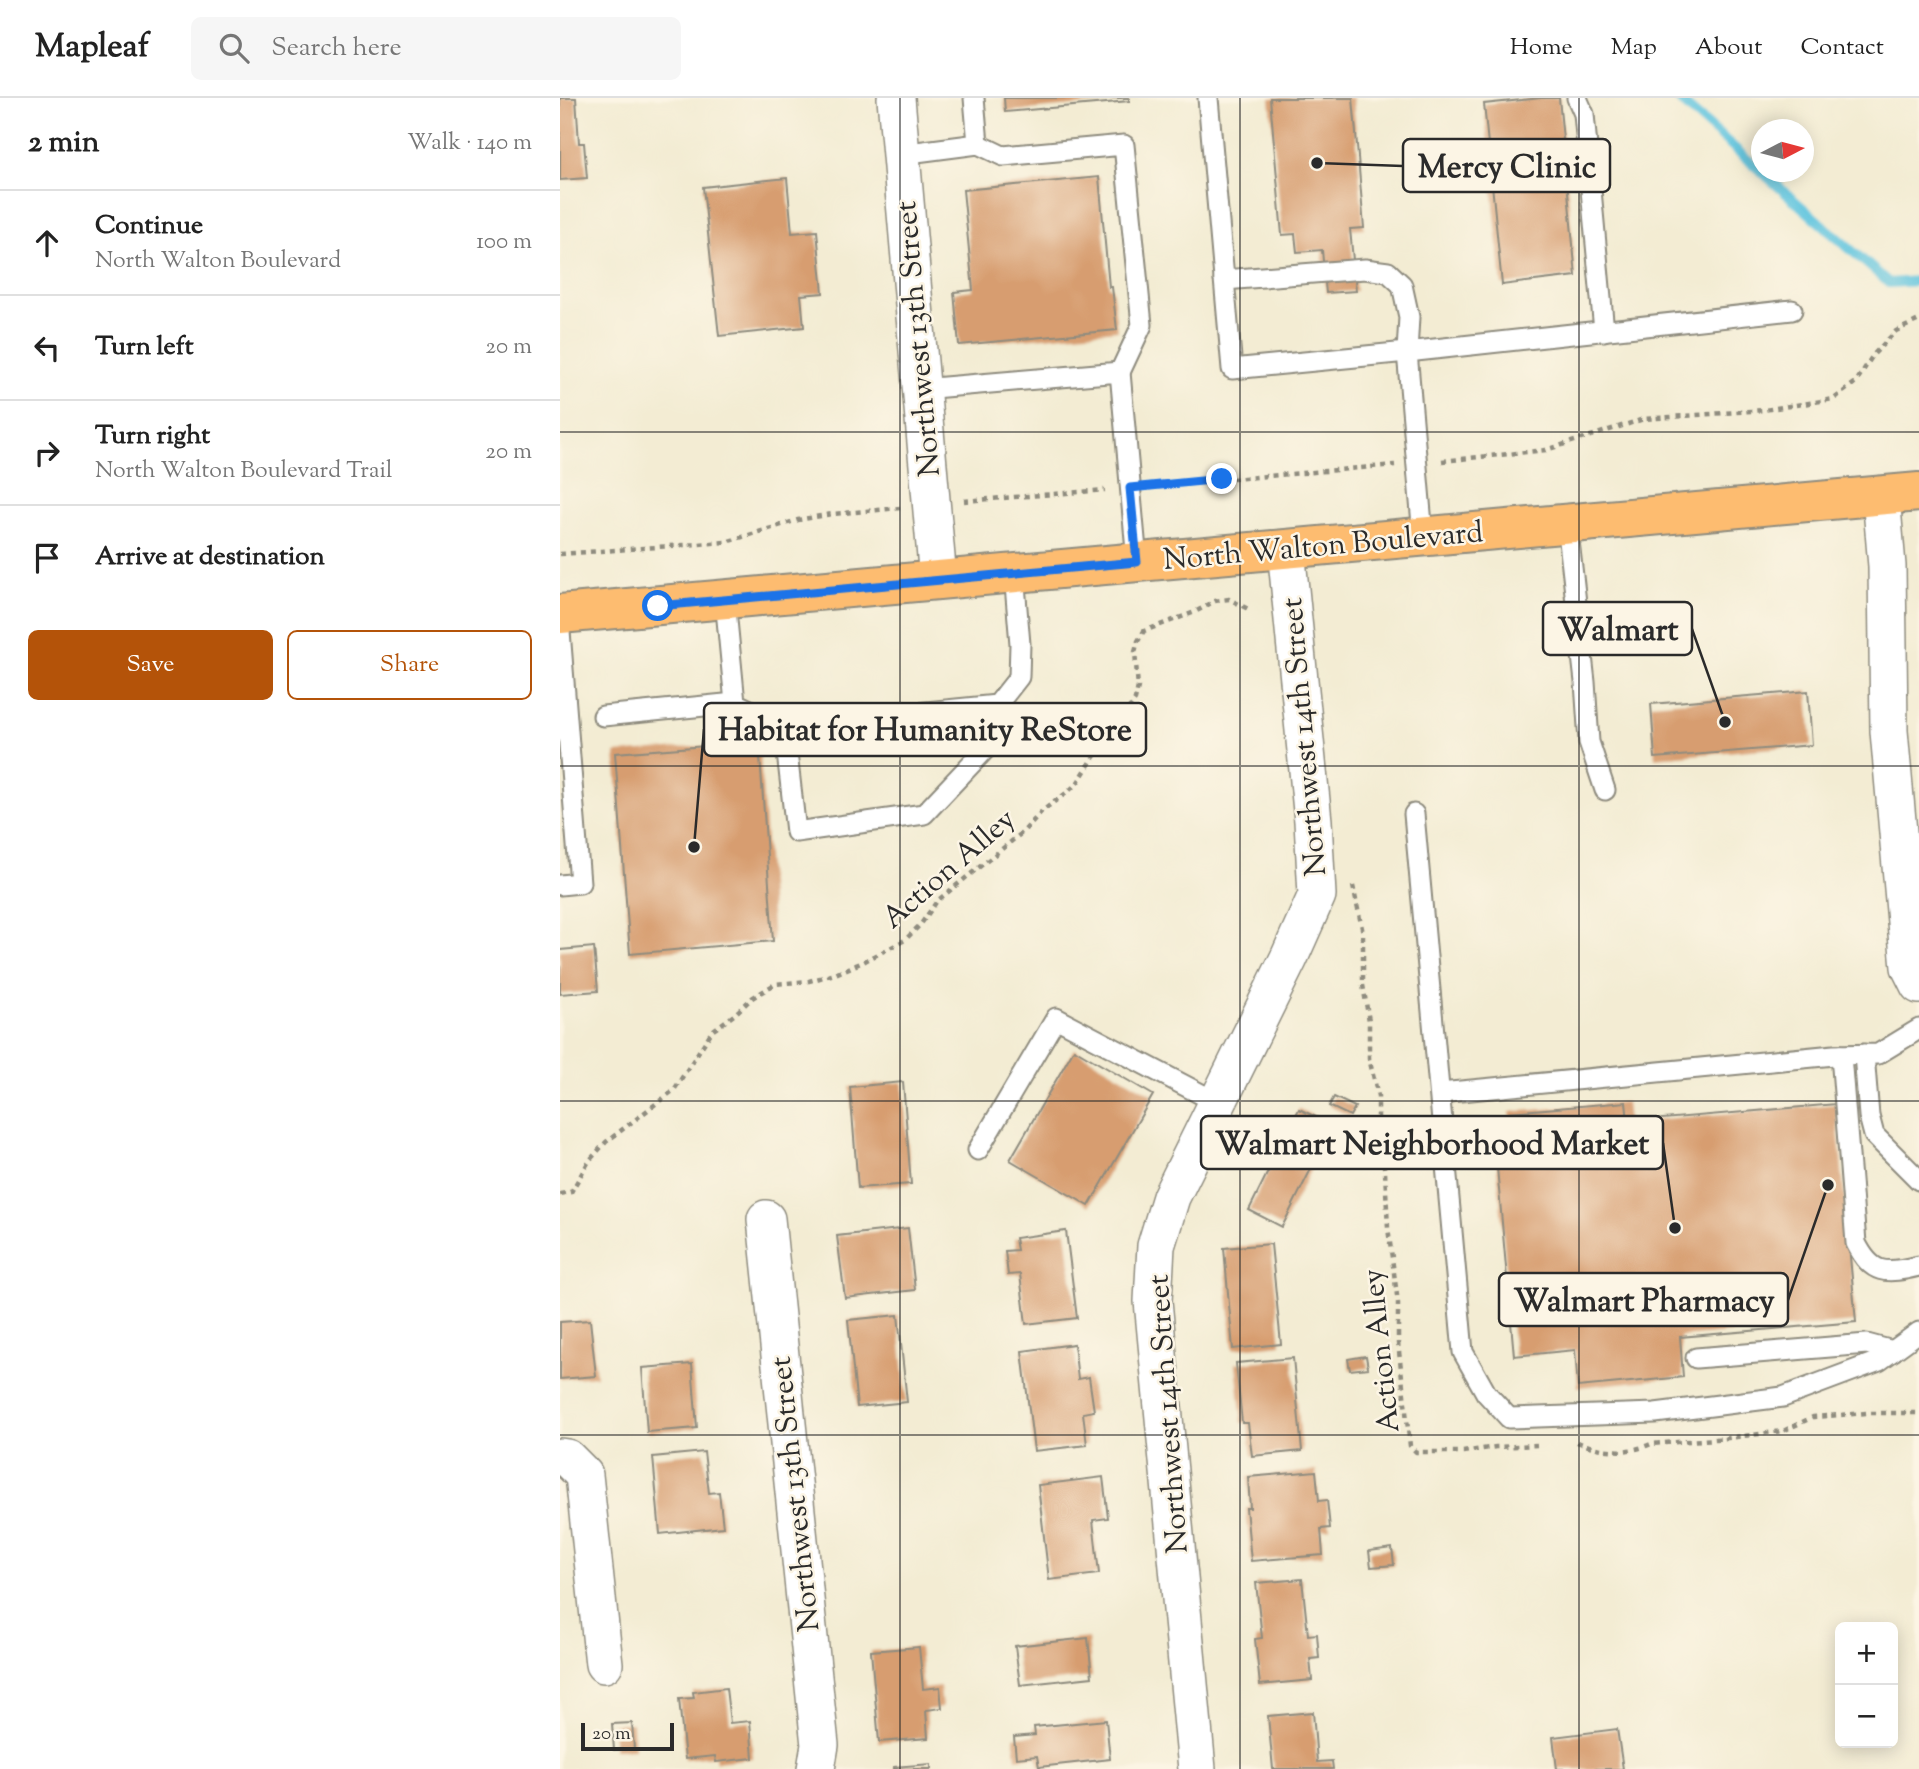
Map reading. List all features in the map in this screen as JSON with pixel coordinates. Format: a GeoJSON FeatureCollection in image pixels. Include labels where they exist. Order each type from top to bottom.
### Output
{"type":"FeatureCollection","features":[{"type":"Feature","properties":{"kind":"main road","name":"North Walton Boulevard"},"geometry":{"type":"LineString","coordinates":[[560,614],[1919,492]]}},
{"type":"Feature","properties":{"kind":"street","name":"Northwest 13th Street"},"geometry":{"type":"LineString","coordinates":[[896,98],[938,580]]}},
{"type":"Feature","properties":{"kind":"street"},"geometry":{"type":"LineString","coordinates":[[1881,496],[1887,566],[1889,730],[1910,967],[1919,985]]}},
{"type":"Feature","properties":{"kind":"street","name":"Northwest 14th Street"},"geometry":{"type":"LineString","coordinates":[[1197,1769],[1153,1301],[1156,1246],[1171,1198],[1289,958],[1317,895],[1286,549]]}},
{"type":"Feature","properties":{"kind":"street","name":"Northwest 13th Street"},"geometry":{"type":"LineString","coordinates":[[766,1219],[820,1745],[816,1769]]}},
{"type":"Feature","properties":{"kind":"street"},"geometry":{"type":"LineString","coordinates":[[560,1457],[567,1458],[584,1475],[604,1664]]}},
{"type":"Feature","properties":{"kind":"lane"},"geometry":{"type":"LineString","coordinates":[[974,98],[978,144]]}},
{"type":"Feature","properties":{"kind":"lane"},"geometry":{"type":"LineString","coordinates":[[1208,98],[1232,369],[1792,310]]}},
{"type":"Feature","properties":{"kind":"lane"},"geometry":{"type":"LineString","coordinates":[[1577,98],[1584,114],[1604,331]]}},
{"type":"Feature","properties":{"kind":"lane"},"geometry":{"type":"LineString","coordinates":[[901,154],[978,144],[1003,156],[1124,145],[1142,325],[1120,372],[1137,562]]}},
{"type":"Feature","properties":{"kind":"lane"},"geometry":{"type":"LineString","coordinates":[[1224,280],[1365,269],[1388,272],[1402,285],[1409,317],[1407,352],[1423,537]]}},
{"type":"Feature","properties":{"kind":"lane"},"geometry":{"type":"LineString","coordinates":[[921,389],[1120,372]]}},
{"type":"Feature","properties":{"kind":"lane"},"geometry":{"type":"LineString","coordinates":[[1567,523],[1589,743],[1605,790]]}},
{"type":"Feature","properties":{"kind":"lane"},"geometry":{"type":"LineString","coordinates":[[785,726],[796,832],[924,814],[993,741],[997,705],[1019,677],[1020,644],[1014,573]]}},
{"type":"Feature","properties":{"kind":"lane"},"geometry":{"type":"LineString","coordinates":[[725,599],[735,703]]}},
{"type":"Feature","properties":{"kind":"lane"},"geometry":{"type":"LineString","coordinates":[[560,631],[580,883],[560,885]]}},
{"type":"Feature","properties":{"kind":"lane"},"geometry":{"type":"LineString","coordinates":[[603,716],[735,703],[785,726],[997,705]]}},
{"type":"Feature","properties":{"kind":"lane"},"geometry":{"type":"LineString","coordinates":[[1414,814],[1435,1068],[1440,1093],[1463,1352],[1486,1393],[1509,1418],[1655,1413],[1783,1397],[1879,1361],[1919,1332]]}},
{"type":"Feature","properties":{"kind":"lane"},"geometry":{"type":"LineString","coordinates":[[978,1150],[1056,1018],[1218,1103]]}},
{"type":"Feature","properties":{"kind":"lane"},"geometry":{"type":"LineString","coordinates":[[1440,1093],[1841,1055],[1878,1054],[1919,1029]]}},
{"type":"Feature","properties":{"kind":"lane"},"geometry":{"type":"LineString","coordinates":[[1864,1054],[1874,1135],[1919,1180]]}},
{"type":"Feature","properties":{"kind":"lane"},"geometry":{"type":"LineString","coordinates":[[1841,1055],[1856,1243],[1865,1261],[1877,1270],[1919,1266]]}},
{"type":"Feature","properties":{"kind":"lane"},"geometry":{"type":"LineString","coordinates":[[1696,1358],[1867,1344],[1893,1351]]}},
{"type":"Feature","properties":{"kind":"path"},"geometry":{"type":"LineString","coordinates":[[560,554],[726,542],[809,518],[932,505],[1546,450],[1644,419],[1764,410],[1834,399],[1856,382],[1873,355],[1896,331],[1919,320]]}},
{"type":"Feature","properties":{"kind":"path","name":"Action Alley"},"geometry":{"type":"LineString","coordinates":[[560,1194],[570,1192],[589,1161],[606,1142],[674,1090],[712,1031],[752,998],[775,984],[809,981],[835,974],[905,940],[921,924],[937,901],[1023,832],[1042,811],[1079,782],[1103,743],[1135,700],[1138,687],[1135,652],[1144,631],[1195,612],[1215,601],[1228,599],[1250,610]]}},
{"type":"Feature","properties":{"kind":"path","name":"Action Alley"},"geometry":{"type":"LineString","coordinates":[[1350,874],[1363,933],[1363,985],[1369,1021],[1369,1058],[1378,1096],[1378,1134],[1385,1172],[1388,1228],[1398,1303],[1398,1343],[1410,1446],[1416,1452],[1463,1452],[1546,1443]]}},
{"type":"Feature","properties":{"kind":"path"},"geometry":{"type":"LineString","coordinates":[[1574,1441],[1596,1449],[1616,1451],[1651,1444],[1783,1431],[1813,1417],[1919,1413]]}},
{"type":"Feature","properties":{"kind":"building"},"geometry":{"type":"Polygon","coordinates":[[[560,98],[576,98],[579,143],[584,143],[587,178],[560,180],[560,98]]]}},
{"type":"Feature","properties":{"kind":"building"},"geometry":{"type":"Polygon","coordinates":[[[1004,98],[1129,98],[1129,101],[1005,112],[1004,98]]]}},
{"type":"Feature","properties":{"kind":"building"},"geometry":{"type":"Polygon","coordinates":[[[1270,98],[1353,98],[1364,228],[1350,229],[1356,291],[1326,293],[1322,250],[1297,252],[1295,234],[1282,235],[1270,98]]]}},
{"type":"Feature","properties":{"kind":"building"},"geometry":{"type":"Polygon","coordinates":[[[1559,98],[1576,276],[1502,285],[1484,104],[1559,98]]]}},
{"type":"Feature","properties":{"kind":"building"},"geometry":{"type":"Polygon","coordinates":[[[1099,177],[1109,287],[1112,287],[1117,330],[959,345],[954,292],[973,290],[963,190],[1099,177]]]}},
{"type":"Feature","properties":{"kind":"building"},"geometry":{"type":"Polygon","coordinates":[[[787,178],[792,233],[817,231],[823,293],[801,295],[804,327],[719,336],[703,187],[787,178]]]}},
{"type":"Feature","properties":{"kind":"building"},"geometry":{"type":"Polygon","coordinates":[[[1808,691],[1812,745],[1655,758],[1651,704],[1808,691]]]}},
{"type":"Feature","properties":{"kind":"building"},"geometry":{"type":"Polygon","coordinates":[[[759,742],[773,941],[630,954],[615,753],[759,742]]]}},
{"type":"Feature","properties":{"kind":"building"},"geometry":{"type":"Polygon","coordinates":[[[594,947],[598,991],[560,994],[560,950],[594,947]]]}},
{"type":"Feature","properties":{"kind":"building"},"geometry":{"type":"Polygon","coordinates":[[[1074,1049],[1153,1095],[1089,1206],[1010,1160],[1074,1049]]]}},
{"type":"Feature","properties":{"kind":"building"},"geometry":{"type":"Polygon","coordinates":[[[903,1082],[911,1184],[858,1188],[850,1087],[903,1082]]]}},
{"type":"Feature","properties":{"kind":"building"},"geometry":{"type":"Polygon","coordinates":[[[1334,1097],[1355,1107],[1350,1116],[1329,1106],[1334,1097]]]}},
{"type":"Feature","properties":{"kind":"building"},"geometry":{"type":"Polygon","coordinates":[[[1626,1102],[1628,1122],[1836,1104],[1856,1322],[1680,1337],[1683,1377],[1578,1387],[1575,1350],[1514,1356],[1494,1134],[1513,1133],[1510,1112],[1626,1102]]]}},
{"type":"Feature","properties":{"kind":"building"},"geometry":{"type":"Polygon","coordinates":[[[1299,1109],[1333,1125],[1282,1227],[1249,1210],[1299,1109]]]}},
{"type":"Feature","properties":{"kind":"building"},"geometry":{"type":"Polygon","coordinates":[[[908,1228],[915,1290],[845,1298],[837,1236],[908,1228]]]}},
{"type":"Feature","properties":{"kind":"building"},"geometry":{"type":"Polygon","coordinates":[[[1066,1231],[1077,1318],[1026,1324],[1020,1274],[1008,1275],[1005,1251],[1017,1250],[1015,1238],[1066,1231]]]}},
{"type":"Feature","properties":{"kind":"building"},"geometry":{"type":"Polygon","coordinates":[[[1271,1244],[1281,1344],[1233,1349],[1224,1248],[1271,1244]]]}},
{"type":"Feature","properties":{"kind":"building"},"geometry":{"type":"Polygon","coordinates":[[[898,1315],[907,1402],[857,1407],[848,1320],[898,1315]]]}},
{"type":"Feature","properties":{"kind":"building"},"geometry":{"type":"Polygon","coordinates":[[[590,1320],[596,1376],[560,1379],[560,1322],[590,1320]]]}},
{"type":"Feature","properties":{"kind":"building"},"geometry":{"type":"Polygon","coordinates":[[[1074,1344],[1078,1379],[1089,1377],[1094,1411],[1083,1413],[1087,1445],[1034,1451],[1022,1351],[1074,1344]]]}},
{"type":"Feature","properties":{"kind":"building"},"geometry":{"type":"Polygon","coordinates":[[[1366,1356],[1368,1368],[1350,1370],[1348,1359],[1366,1356]]]}},
{"type":"Feature","properties":{"kind":"building"},"geometry":{"type":"Polygon","coordinates":[[[1293,1358],[1302,1451],[1252,1456],[1248,1423],[1242,1423],[1236,1363],[1293,1358]]]}},
{"type":"Feature","properties":{"kind":"building"},"geometry":{"type":"Polygon","coordinates":[[[692,1364],[697,1428],[647,1432],[642,1368],[692,1364]]]}},
{"type":"Feature","properties":{"kind":"building"},"geometry":{"type":"Polygon","coordinates":[[[704,1452],[709,1493],[719,1492],[723,1527],[660,1534],[653,1457],[704,1452]]]}},
{"type":"Feature","properties":{"kind":"building"},"geometry":{"type":"Polygon","coordinates":[[[1316,1471],[1319,1501],[1327,1500],[1330,1528],[1321,1529],[1323,1555],[1251,1561],[1246,1508],[1250,1508],[1248,1477],[1316,1471]]]}},
{"type":"Feature","properties":{"kind":"building"},"geometry":{"type":"Polygon","coordinates":[[[1103,1477],[1108,1518],[1093,1520],[1099,1574],[1049,1580],[1038,1485],[1103,1477]]]}},
{"type":"Feature","properties":{"kind":"building"},"geometry":{"type":"Polygon","coordinates":[[[1392,1548],[1394,1565],[1371,1567],[1369,1551],[1392,1548]]]}},
{"type":"Feature","properties":{"kind":"building"},"geometry":{"type":"Polygon","coordinates":[[[1302,1579],[1308,1635],[1317,1634],[1319,1658],[1310,1659],[1312,1680],[1260,1685],[1255,1639],[1262,1638],[1256,1583],[1302,1579]]]}},
{"type":"Feature","properties":{"kind":"building"},"geometry":{"type":"Polygon","coordinates":[[[1088,1638],[1092,1677],[1020,1685],[1015,1646],[1088,1638]]]}},
{"type":"Feature","properties":{"kind":"building"},"geometry":{"type":"Polygon","coordinates":[[[919,1647],[923,1689],[940,1687],[942,1708],[926,1710],[928,1738],[879,1742],[871,1651],[919,1647]]]}},
{"type":"Feature","properties":{"kind":"building"},"geometry":{"type":"Polygon","coordinates":[[[726,1688],[730,1723],[750,1721],[753,1758],[716,1762],[715,1756],[685,1759],[679,1699],[694,1698],[693,1692],[726,1688]]]}},
{"type":"Feature","properties":{"kind":"building"},"geometry":{"type":"Polygon","coordinates":[[[1313,1712],[1317,1762],[1332,1761],[1333,1769],[1273,1769],[1268,1716],[1313,1712]]]}},
{"type":"Feature","properties":{"kind":"building"},"geometry":{"type":"Polygon","coordinates":[[[1106,1720],[1110,1759],[1039,1767],[1037,1756],[1016,1758],[1014,1737],[1035,1735],[1034,1727],[1106,1720]]]}},
{"type":"Feature","properties":{"kind":"building"},"geometry":{"type":"Polygon","coordinates":[[[632,1723],[634,1749],[614,1750],[612,1724],[632,1723]]]}},
{"type":"Feature","properties":{"kind":"building"},"geometry":{"type":"Polygon","coordinates":[[[1617,1729],[1623,1769],[1557,1769],[1553,1737],[1617,1729]]]}},
{"type":"Feature","properties":{"kind":"building"},"geometry":{"type":"Polygon","coordinates":[[[931,1764],[931,1769],[894,1769],[894,1767],[931,1764]]]}},
{"type":"Feature","properties":{"kind":"waterway"},"geometry":{"type":"LineString","coordinates":[[1677,98],[1889,283],[1919,281]]}},
{"type":"Feature","properties":{"kind":"place","name":"Mercy Clinic"},"geometry":{"type":"Point","coordinates":[1317,163]}},
{"type":"Feature","properties":{"kind":"place","name":"Walmart"},"geometry":{"type":"Point","coordinates":[1725,722]}},
{"type":"Feature","properties":{"kind":"place","name":"Habitat for Humanity ReStore"},"geometry":{"type":"Point","coordinates":[694,847]}},
{"type":"Feature","properties":{"kind":"place","name":"Walmart Pharmacy"},"geometry":{"type":"Point","coordinates":[1828,1185]}},
{"type":"Feature","properties":{"kind":"place","name":"Walmart Neighborhood Market"},"geometry":{"type":"Point","coordinates":[1675,1228]}},
{"type":"Feature","properties":{"kind":"route"},"geometry":{"type":"LineString","coordinates":[[658,606],[1137,562],[1130,488],[1222,479]]}}]}
